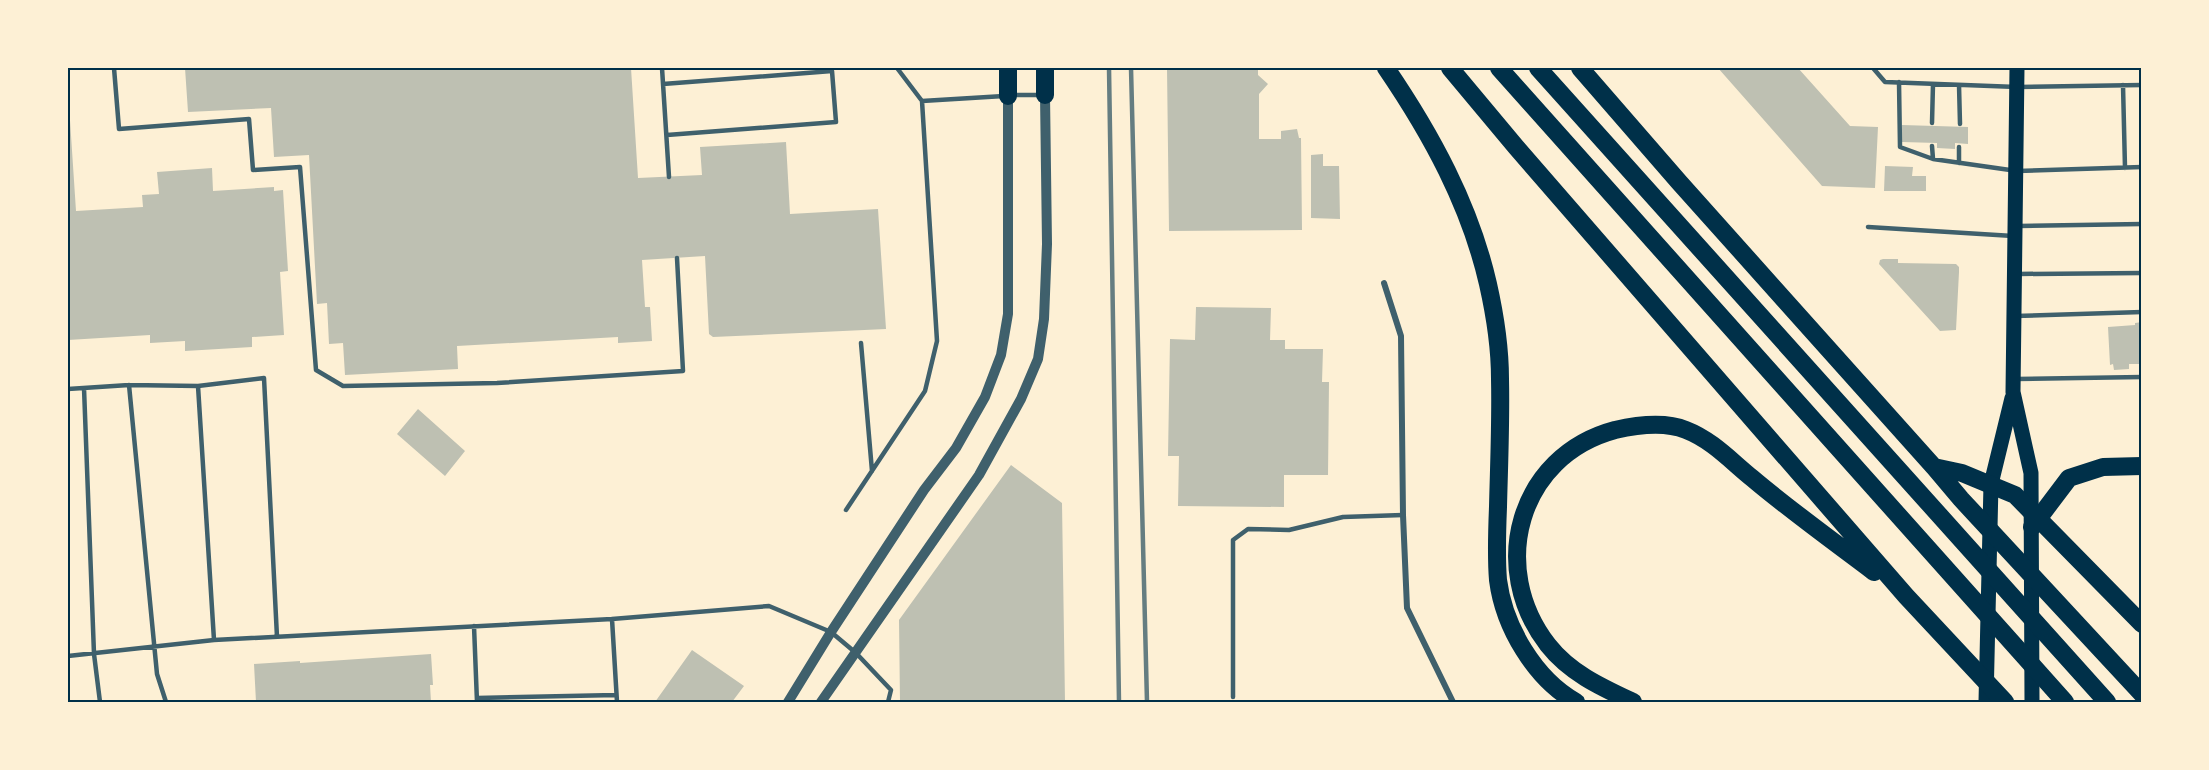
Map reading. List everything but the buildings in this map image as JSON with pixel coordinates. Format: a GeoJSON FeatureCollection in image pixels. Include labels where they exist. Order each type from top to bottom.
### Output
{"type":"FeatureCollection","features":[{"type":"Feature","properties":{"kind":"highway"},"geometry":{"type":"LineString","coordinates":[[1008,68],[1008,96]]}},
{"type":"Feature","properties":{"kind":"highway"},"geometry":{"type":"LineString","coordinates":[[1045,68],[1045,95]]}},
{"type":"Feature","properties":{"kind":"highway"},"geometry":{"type":"LineString","coordinates":[[1386,68],[1420,120],[1441,158],[1464,208],[1488,283],[1497,333],[1500,377],[1498,581],[1509,622],[1535,665],[1550,682],[1576,702]]}},
{"type":"Feature","properties":{"kind":"highway"},"geometry":{"type":"LineString","coordinates":[[1450,68],[1906,596],[2005,702]]}},
{"type":"Feature","properties":{"kind":"highway"},"geometry":{"type":"LineString","coordinates":[[1499,68],[2066,702]]}},
{"type":"Feature","properties":{"kind":"highway"},"geometry":{"type":"LineString","coordinates":[[1538,68],[2107,702]]}},
{"type":"Feature","properties":{"kind":"highway"},"geometry":{"type":"LineString","coordinates":[[1580,68],[1961,499],[2142,694]]}},
{"type":"Feature","properties":{"kind":"highway"},"geometry":{"type":"LineString","coordinates":[[1633,702],[1594,684],[1566,665],[1548,645],[1529,616],[1519,582],[1516,550],[1528,499],[1546,472],[1570,450],[1599,434],[1638,425],[1662,426],[1684,428],[1706,439],[1779,500],[1906,596]]}},
{"type":"Feature","properties":{"kind":"highway"},"geometry":{"type":"LineString","coordinates":[[1934,466],[1962,473],[2015,495],[2142,624]]}},
{"type":"Feature","properties":{"kind":"highway"},"geometry":{"type":"LineString","coordinates":[[2032,527],[2069,478],[2103,467],[2142,466]]}},
{"type":"Feature","properties":{"kind":"main road"},"geometry":{"type":"LineString","coordinates":[[1986,702],[1991,484],[2013,386],[2017,68]]}},
{"type":"Feature","properties":{"kind":"main road"},"geometry":{"type":"LineString","coordinates":[[2013,386],[2031,473],[2032,702]]}},
{"type":"Feature","properties":{"kind":"street"},"geometry":{"type":"LineString","coordinates":[[821,702],[979,475],[1021,399],[1038,359],[1044,319],[1047,244],[1045,95]]}},
{"type":"Feature","properties":{"kind":"street"},"geometry":{"type":"LineString","coordinates":[[788,702],[924,490],[956,448],[985,397],[1001,355],[1008,314],[1008,96]]}},
{"type":"Feature","properties":{"kind":"street"},"geometry":{"type":"LineString","coordinates":[[1384,283],[1401,336],[1403,515],[1407,608],[1453,702]]}},
{"type":"Feature","properties":{"kind":"lane"},"geometry":{"type":"LineString","coordinates":[[114,68],[119,129],[249,119],[253,170],[300,167],[316,370],[343,386],[497,383],[683,371],[677,258]]}},
{"type":"Feature","properties":{"kind":"lane"},"geometry":{"type":"LineString","coordinates":[[662,68],[669,177]]}},
{"type":"Feature","properties":{"kind":"lane"},"geometry":{"type":"LineString","coordinates":[[846,510],[925,391],[937,341],[921,101],[897,68]]}},
{"type":"Feature","properties":{"kind":"lane"},"geometry":{"type":"LineString","coordinates":[[1873,68],[1885,82],[2016,87],[2142,85]]}},
{"type":"Feature","properties":{"kind":"lane"},"geometry":{"type":"LineString","coordinates":[[663,84],[832,71],[836,122],[667,135]]}},
{"type":"Feature","properties":{"kind":"lane"},"geometry":{"type":"LineString","coordinates":[[1899,82],[1900,147],[1933,159],[2017,171],[2142,167]]}},
{"type":"Feature","properties":{"kind":"lane"},"geometry":{"type":"LineString","coordinates":[[1932,123],[1933,84]]}},
{"type":"Feature","properties":{"kind":"lane"},"geometry":{"type":"LineString","coordinates":[[1959,85],[1960,124]]}},
{"type":"Feature","properties":{"kind":"lane"},"geometry":{"type":"LineString","coordinates":[[2123,85],[2125,168]]}},
{"type":"Feature","properties":{"kind":"lane"},"geometry":{"type":"LineString","coordinates":[[921,101],[1045,95]]}},
{"type":"Feature","properties":{"kind":"lane"},"geometry":{"type":"LineString","coordinates":[[1932,146],[1933,159]]}},
{"type":"Feature","properties":{"kind":"lane"},"geometry":{"type":"LineString","coordinates":[[1959,147],[1959,163]]}},
{"type":"Feature","properties":{"kind":"lane"},"geometry":{"type":"LineString","coordinates":[[1868,227],[2016,231],[2142,224]]}},
{"type":"Feature","properties":{"kind":"lane"},"geometry":{"type":"LineString","coordinates":[[2015,274],[2142,273]]}},
{"type":"Feature","properties":{"kind":"lane"},"geometry":{"type":"LineString","coordinates":[[2014,316],[2142,312]]}},
{"type":"Feature","properties":{"kind":"lane"},"geometry":{"type":"LineString","coordinates":[[861,343],[872,471]]}},
{"type":"Feature","properties":{"kind":"lane"},"geometry":{"type":"LineString","coordinates":[[2013,386],[2142,377]]}},
{"type":"Feature","properties":{"kind":"lane"},"geometry":{"type":"LineString","coordinates":[[68,389],[129,385],[198,386],[264,378],[277,637]]}},
{"type":"Feature","properties":{"kind":"lane"},"geometry":{"type":"LineString","coordinates":[[129,385],[157,674],[166,702]]}},
{"type":"Feature","properties":{"kind":"lane"},"geometry":{"type":"LineString","coordinates":[[198,386],[213,640]]}},
{"type":"Feature","properties":{"kind":"lane"},"geometry":{"type":"LineString","coordinates":[[84,388],[94,654],[100,702]]}},
{"type":"Feature","properties":{"kind":"lane"},"geometry":{"type":"LineString","coordinates":[[1233,696],[1233,540],[1248,529],[1289,530],[1344,517],[1403,515]]}},
{"type":"Feature","properties":{"kind":"lane"},"geometry":{"type":"LineString","coordinates":[[68,656],[213,640],[612,619],[769,606],[831,632],[856,653],[891,690],[888,702]]}},
{"type":"Feature","properties":{"kind":"lane"},"geometry":{"type":"LineString","coordinates":[[612,619],[617,702]]}},
{"type":"Feature","properties":{"kind":"lane"},"geometry":{"type":"LineString","coordinates":[[474,626],[477,700],[616,695]]}},
{"type":"Feature","properties":{"kind":"railway"},"geometry":{"type":"LineString","coordinates":[[1109,68],[1119,702]]}},
{"type":"Feature","properties":{"kind":"railway"},"geometry":{"type":"LineString","coordinates":[[1131,68],[1147,702]]}}]}
